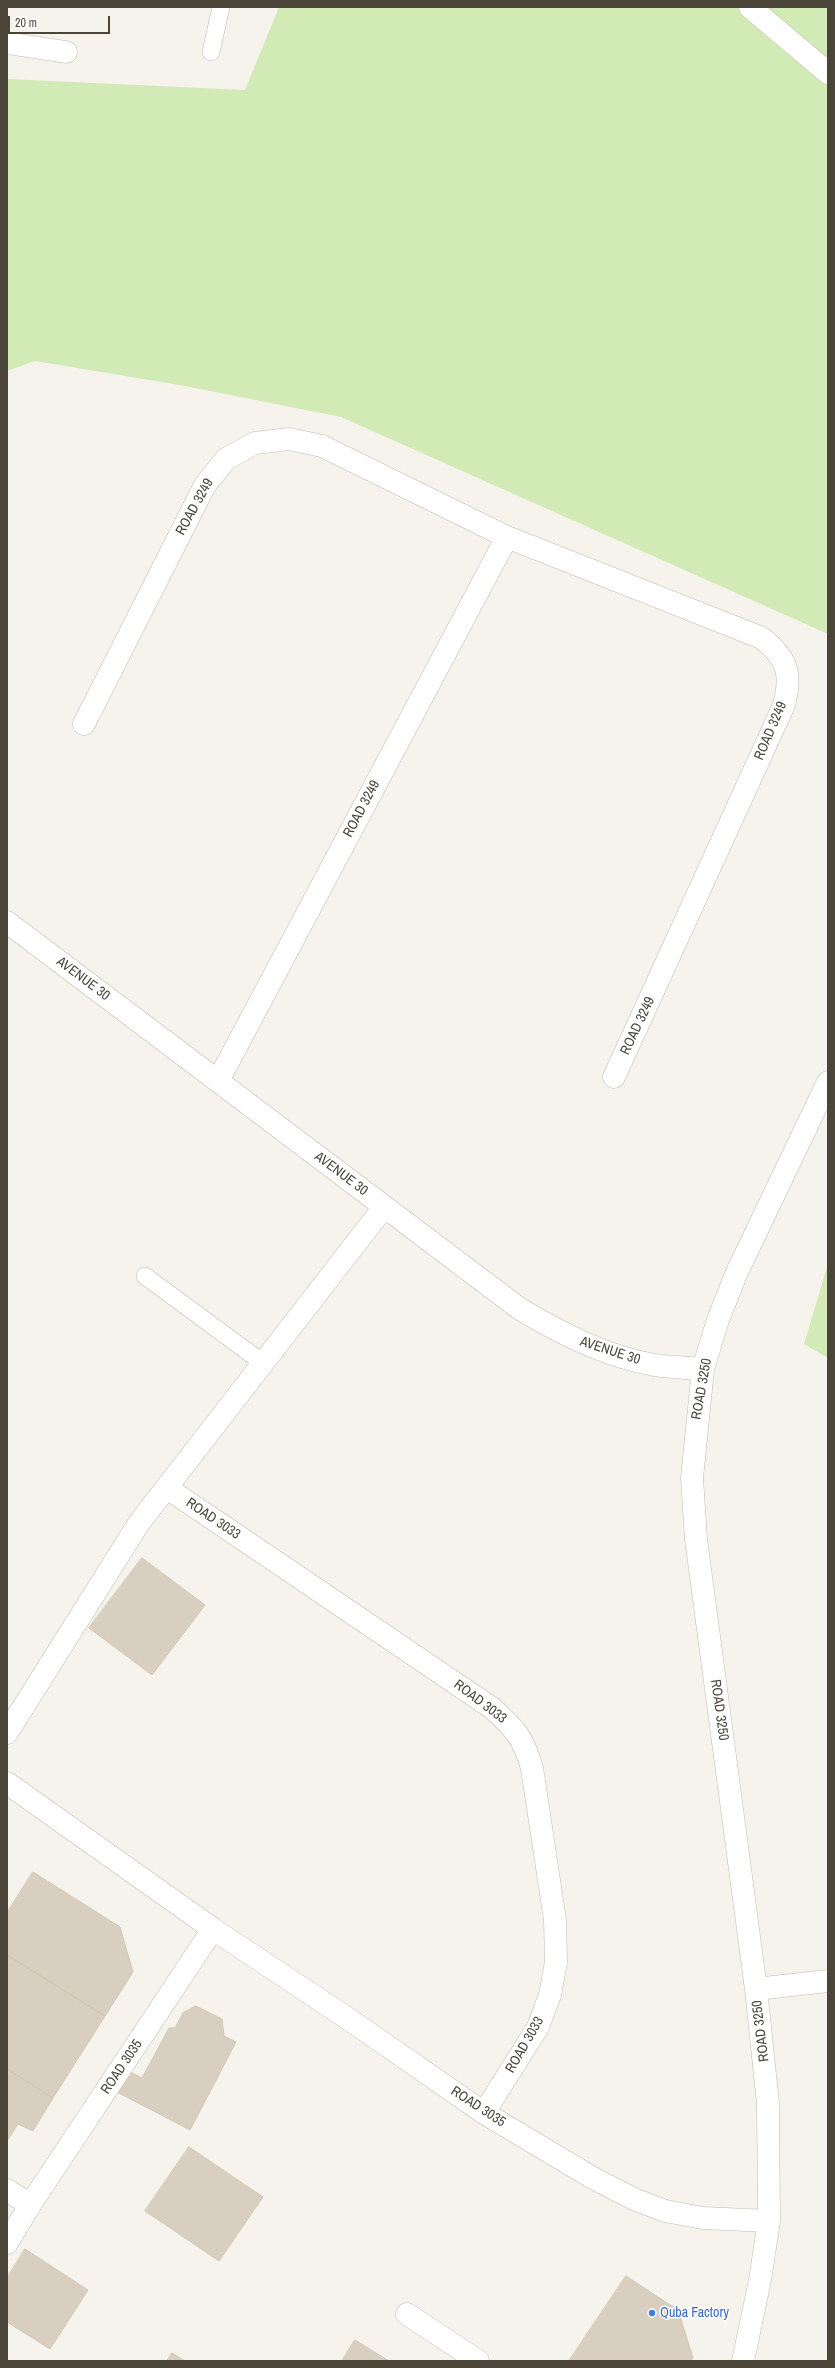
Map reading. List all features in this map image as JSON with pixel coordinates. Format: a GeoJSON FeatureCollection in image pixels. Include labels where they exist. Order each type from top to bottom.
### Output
{"type":"FeatureCollection","features":[{"type":"Feature","properties":{"kind":"street"},"geometry":{"type":"LineString","coordinates":[[750,7],[828,73]]}},
{"type":"Feature","properties":{"kind":"street"},"geometry":{"type":"LineString","coordinates":[[7,43],[66,52]]}},
{"type":"Feature","properties":{"kind":"street","name":"ROAD 3249"},"geometry":{"type":"LineString","coordinates":[[84,724],[205,485],[226,459],[255,443],[289,439],[322,446],[507,537],[762,638],[777,650],[787,668],[789,687],[784,705],[614,1077]]}},
{"type":"Feature","properties":{"kind":"street","name":"ROAD 3249"},"geometry":{"type":"LineString","coordinates":[[218,1081],[507,537]]}},
{"type":"Feature","properties":{"kind":"street","name":"AVENUE 30"},"geometry":{"type":"LineString","coordinates":[[7,922],[520,1309],[561,1334],[607,1353],[654,1365],[703,1369]]}},
{"type":"Feature","properties":{"kind":"street","name":"ROAD 3250"},"geometry":{"type":"LineString","coordinates":[[743,2361],[760,2280],[769,2221],[768,2104],[756,1989],[696,1539],[692,1478],[703,1369],[718,1320],[737,1272],[828,1082]]}},
{"type":"Feature","properties":{"kind":"street"},"geometry":{"type":"LineString","coordinates":[[7,1733],[139,1524],[384,1206]]}},
{"type":"Feature","properties":{"kind":"street","name":"ROAD 3033"},"geometry":{"type":"LineString","coordinates":[[167,1488],[492,1708],[509,1723],[525,1744],[532,1768],[552,1904],[556,1962],[550,1995],[538,2027],[484,2113]]}},
{"type":"Feature","properties":{"kind":"street","name":"ROAD 3035"},"geometry":{"type":"LineString","coordinates":[[7,1783],[213,1929],[350,2020],[484,2113],[593,2178],[634,2199],[665,2211],[703,2218],[769,2221]]}},
{"type":"Feature","properties":{"kind":"street","name":"ROAD 3035"},"geometry":{"type":"LineString","coordinates":[[7,2243],[30,2205],[213,1929]]}},
{"type":"Feature","properties":{"kind":"street"},"geometry":{"type":"LineString","coordinates":[[756,1989],[828,1981]]}},
{"type":"Feature","properties":{"kind":"street"},"geometry":{"type":"LineString","coordinates":[[7,2190],[30,2205]]}},
{"type":"Feature","properties":{"kind":"street"},"geometry":{"type":"LineString","coordinates":[[407,2314],[478,2361]]}},
{"type":"Feature","properties":{"kind":"lane"},"geometry":{"type":"LineString","coordinates":[[211,52],[221,7]]}},
{"type":"Feature","properties":{"kind":"lane"},"geometry":{"type":"LineString","coordinates":[[145,1276],[264,1363]]}},
{"type":"Feature","properties":{"kind":"green space"},"geometry":{"type":"Polygon","coordinates":[[[279,7],[828,7],[828,634],[341,417],[185,386],[35,361],[7,371],[7,79],[245,90],[279,7]]]}},
{"type":"Feature","properties":{"kind":"green space"},"geometry":{"type":"Polygon","coordinates":[[[828,1264],[828,1358],[804,1344],[828,1264]]]}},
{"type":"Feature","properties":{"kind":"building"},"geometry":{"type":"Polygon","coordinates":[[[142,1558],[205,1605],[152,1675],[89,1628],[142,1558]]]}},
{"type":"Feature","properties":{"kind":"building"},"geometry":{"type":"Polygon","coordinates":[[[33,1872],[120,1927],[133,1972],[105,2016],[7,1955],[7,1913],[33,1872]]]}},
{"type":"Feature","properties":{"kind":"building"},"geometry":{"type":"Polygon","coordinates":[[[7,1955],[105,2016],[53,2098],[7,2069],[7,1955]]]}},
{"type":"Feature","properties":{"kind":"building"},"geometry":{"type":"Polygon","coordinates":[[[196,2006],[222,2019],[224,2036],[236,2042],[190,2130],[117,2092],[128,2071],[142,2078],[169,2028],[175,2028],[183,2013],[196,2006]]]}},
{"type":"Feature","properties":{"kind":"building"},"geometry":{"type":"Polygon","coordinates":[[[7,2069],[53,2098],[33,2131],[18,2124],[7,2141],[7,2069]]]}},
{"type":"Feature","properties":{"kind":"building"},"geometry":{"type":"Polygon","coordinates":[[[189,2147],[263,2197],[219,2261],[145,2211],[189,2147]]]}},
{"type":"Feature","properties":{"kind":"building"},"geometry":{"type":"Polygon","coordinates":[[[25,2249],[88,2290],[50,2349],[7,2322],[7,2278],[25,2249]]]}},
{"type":"Feature","properties":{"kind":"building"},"geometry":{"type":"Polygon","coordinates":[[[626,2276],[678,2310],[693,2358],[691,2361],[569,2361],[626,2276]]]}},
{"type":"Feature","properties":{"kind":"building"},"geometry":{"type":"Polygon","coordinates":[[[355,2340],[389,2361],[342,2361],[355,2340]]]}},
{"type":"Feature","properties":{"kind":"building"},"geometry":{"type":"Polygon","coordinates":[[[172,2353],[185,2361],[167,2361],[172,2353]]]}},
{"type":"Feature","properties":{"kind":"place","name":"Quba Factory"},"geometry":{"type":"Point","coordinates":[652,2313]}}]}
